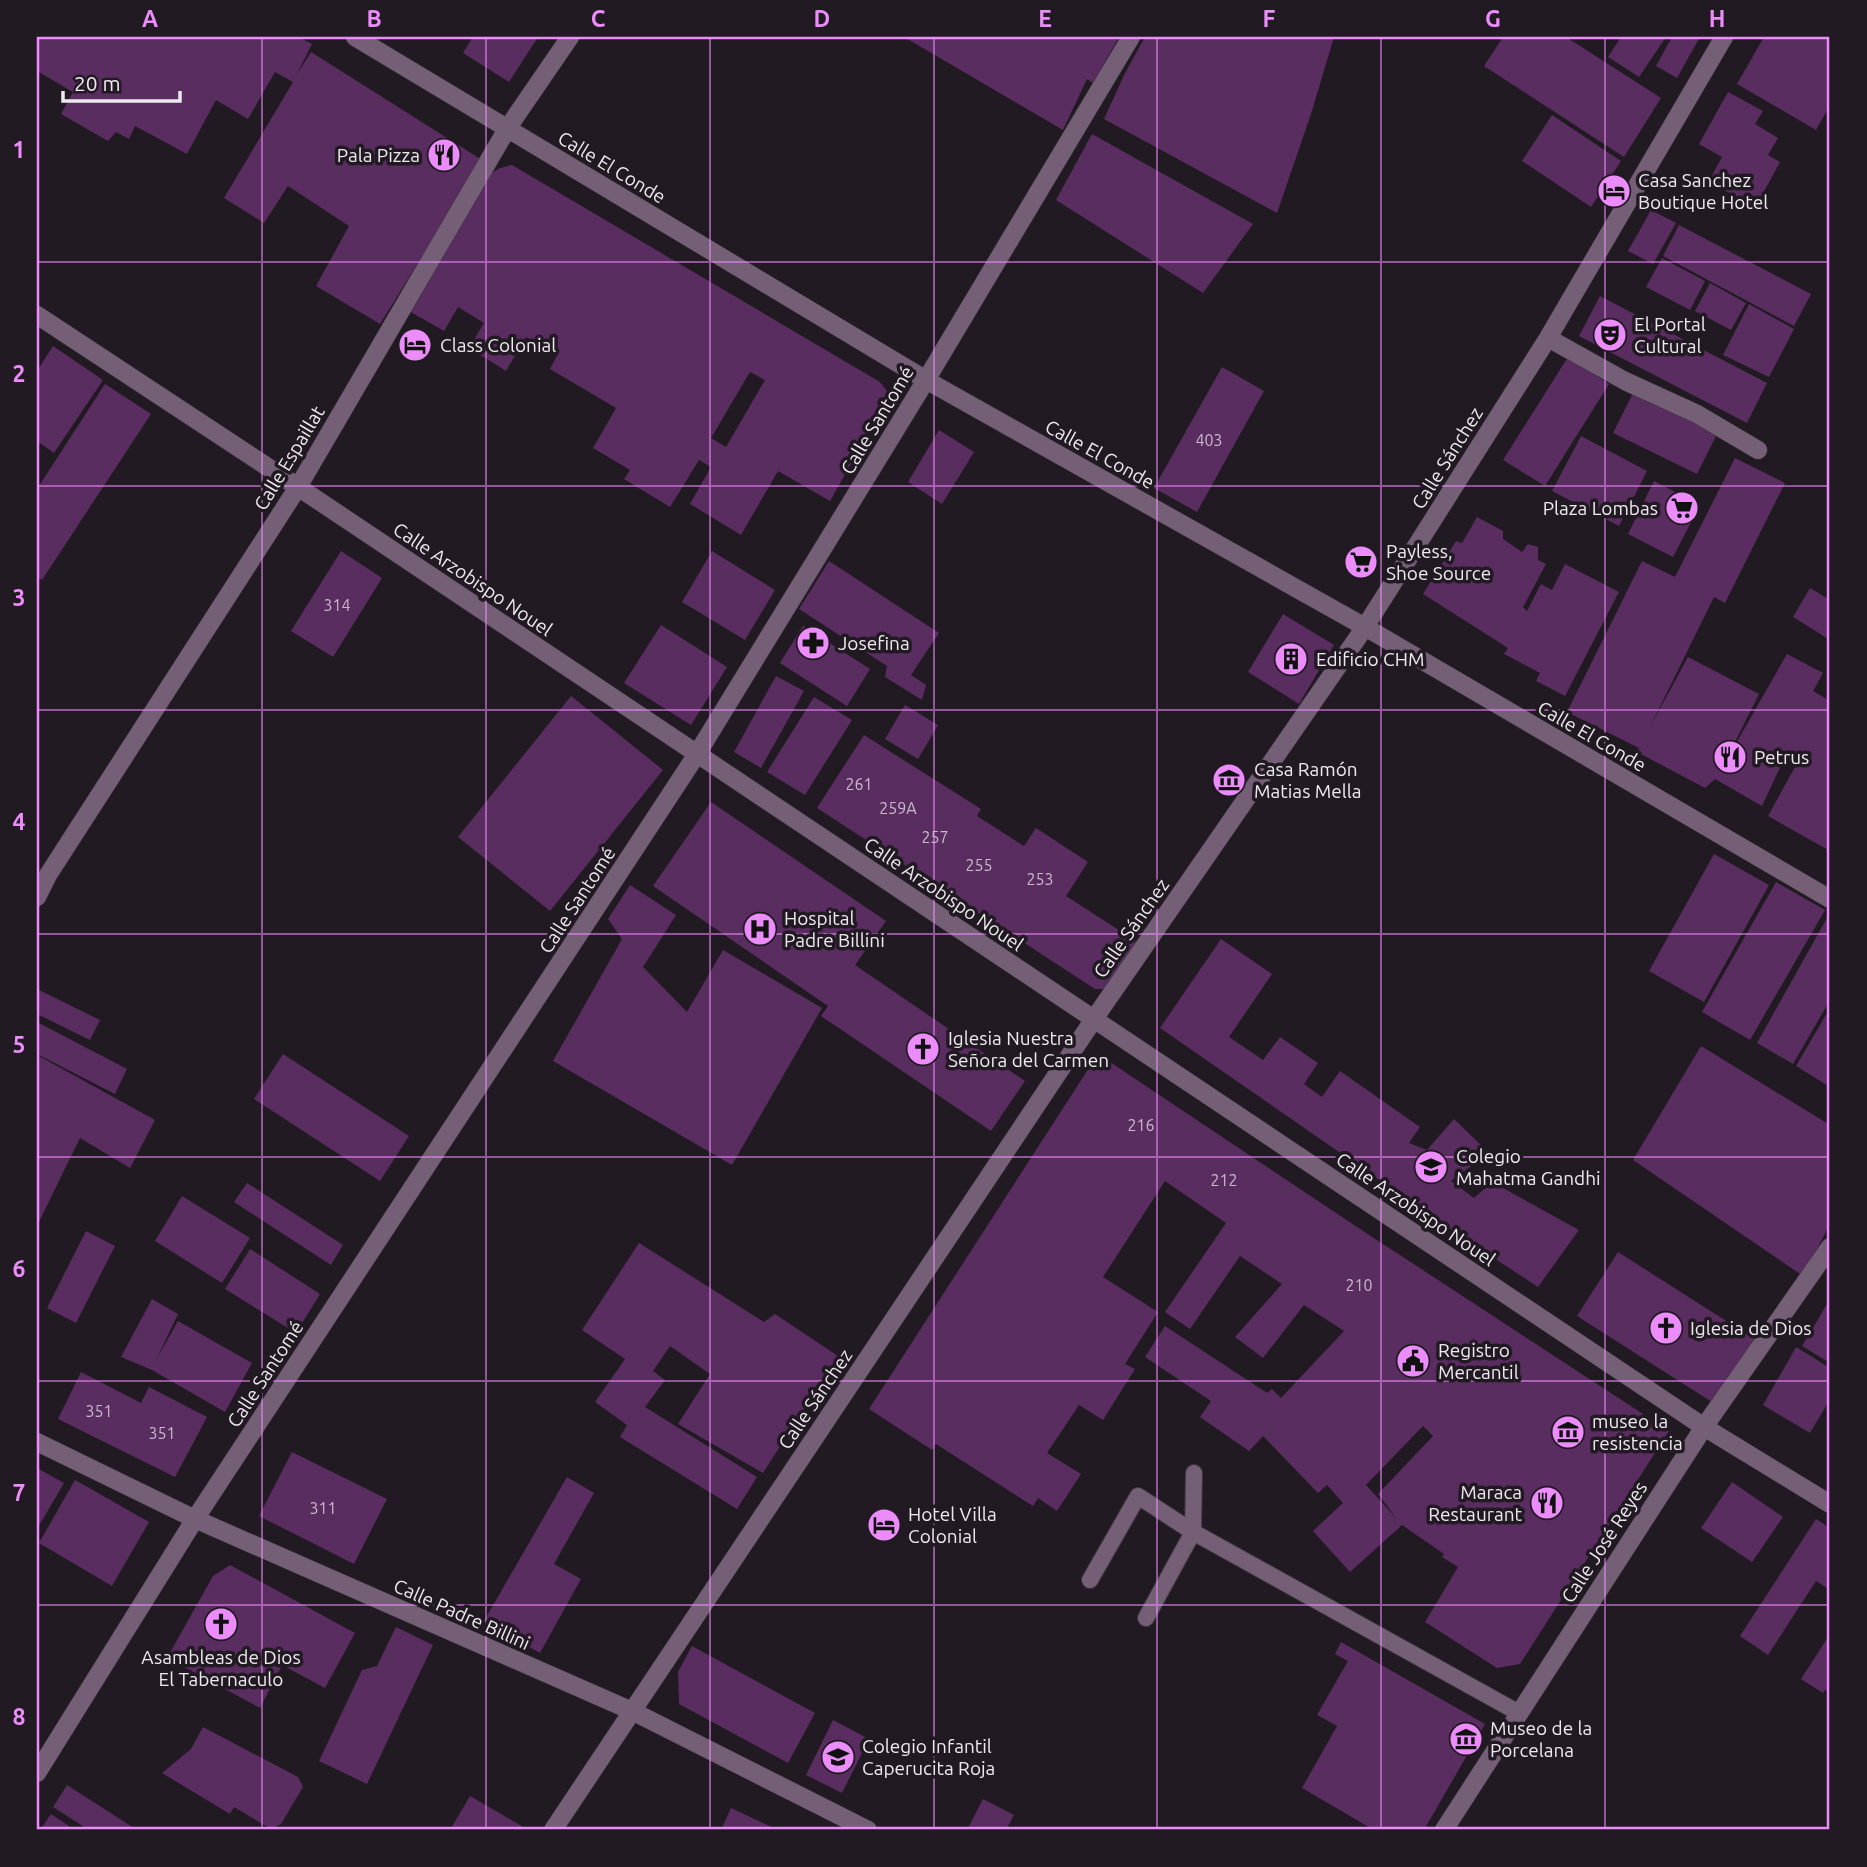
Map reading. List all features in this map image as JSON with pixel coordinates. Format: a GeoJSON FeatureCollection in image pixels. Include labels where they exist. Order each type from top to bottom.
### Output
{"type":"FeatureCollection","features":[{"type":"Feature","properties":{"kind":"street","name":"Calle El Conde"},"geometry":{"type":"LineString","coordinates":[[355,37],[926,380],[1365,627],[1830,899]]}},
{"type":"Feature","properties":{"kind":"street","name":"Calle Espaillat"},"geometry":{"type":"LineString","coordinates":[[37,898],[48,875],[298,487],[507,129],[570,37]]}},
{"type":"Feature","properties":{"kind":"street","name":"Calle Santomé"},"geometry":{"type":"LineString","coordinates":[[37,1773],[195,1519],[697,754],[926,380],[1131,37]]}},
{"type":"Feature","properties":{"kind":"street","name":"Calle Sánchez"},"geometry":{"type":"LineString","coordinates":[[553,1830],[1094,1018],[1365,627],[1548,338],[1724,37]]}},
{"type":"Feature","properties":{"kind":"street","name":"Calle Arzobispo Nouel"},"geometry":{"type":"LineString","coordinates":[[37,315],[1704,1427],[1830,1504]]}},
{"type":"Feature","properties":{"kind":"street"},"geometry":{"type":"LineString","coordinates":[[1548,338],[1625,381],[1697,414],[1758,450]]}},
{"type":"Feature","properties":{"kind":"street","name":"Calle José Reyes"},"geometry":{"type":"LineString","coordinates":[[1444,1830],[1704,1427],[1830,1247]]}},
{"type":"Feature","properties":{"kind":"street","name":"Calle Padre Billini"},"geometry":{"type":"LineString","coordinates":[[37,1441],[195,1519],[632,1711],[868,1830]]}},
{"type":"Feature","properties":{"kind":"lane"},"geometry":{"type":"LineString","coordinates":[[1146,1618],[1193,1532],[1194,1473]]}},
{"type":"Feature","properties":{"kind":"lane"},"geometry":{"type":"LineString","coordinates":[[1090,1580],[1138,1496],[1193,1532],[1519,1713]]}},
{"type":"Feature","properties":{"kind":"building"},"geometry":{"type":"Polygon","coordinates":[[[37,37],[298,37],[312,44],[296,76],[311,52],[482,160],[380,324],[316,286],[349,226],[288,186],[264,223],[224,198],[293,82],[275,72],[248,119],[216,100],[187,154],[135,126],[129,139],[116,132],[108,141],[61,114],[73,92],[37,71],[37,37]]]}},
{"type":"Feature","properties":{"kind":"building"},"geometry":{"type":"Polygon","coordinates":[[[473,37],[538,37],[509,82],[463,53],[473,37]]]}},
{"type":"Feature","properties":{"kind":"building"},"geometry":{"type":"Polygon","coordinates":[[[904,37],[1119,37],[1093,83],[1087,79],[1063,130],[904,37]]]}},
{"type":"Feature","properties":{"kind":"building"},"geometry":{"type":"Polygon","coordinates":[[[1145,37],[1334,37],[1277,213],[1104,119],[1145,37]]]}},
{"type":"Feature","properties":{"kind":"building"},"geometry":{"type":"Polygon","coordinates":[[[1503,37],[1566,37],[1661,98],[1624,157],[1484,66],[1503,37]]]}},
{"type":"Feature","properties":{"kind":"building"},"geometry":{"type":"Polygon","coordinates":[[[1621,37],[1666,37],[1639,77],[1608,57],[1621,37]]]}},
{"type":"Feature","properties":{"kind":"building"},"geometry":{"type":"Polygon","coordinates":[[[1672,37],[1700,37],[1677,78],[1656,66],[1672,37]]]}},
{"type":"Feature","properties":{"kind":"building"},"geometry":{"type":"Polygon","coordinates":[[[1764,37],[1830,37],[1830,105],[1816,130],[1737,84],[1764,37]]]}},
{"type":"Feature","properties":{"kind":"building"},"geometry":{"type":"Polygon","coordinates":[[[1728,92],[1763,111],[1755,124],[1778,138],[1768,155],[1780,162],[1755,208],[1709,181],[1722,157],[1699,144],[1728,92]]]}},
{"type":"Feature","properties":{"kind":"building"},"geometry":{"type":"Polygon","coordinates":[[[1552,115],[1621,161],[1591,207],[1522,161],[1552,115]]]}},
{"type":"Feature","properties":{"kind":"building"},"geometry":{"type":"Polygon","coordinates":[[[1092,134],[1253,224],[1203,293],[1056,200],[1092,134]]]}},
{"type":"Feature","properties":{"kind":"building"},"geometry":{"type":"Polygon","coordinates":[[[512,165],[880,382],[887,391],[886,402],[830,501],[778,471],[741,535],[690,504],[711,467],[699,460],[670,507],[624,479],[630,470],[593,448],[616,408],[550,369],[557,356],[526,337],[506,371],[469,348],[484,323],[458,307],[444,331],[409,311],[491,173],[512,165]],[[750,372],[711,438],[726,447],[765,380],[750,372]]]}},
{"type":"Feature","properties":{"kind":"building"},"geometry":{"type":"Polygon","coordinates":[[[1651,210],[1676,223],[1653,264],[1628,251],[1651,210]]]}},
{"type":"Feature","properties":{"kind":"building"},"geometry":{"type":"Polygon","coordinates":[[[1679,225],[1811,294],[1794,326],[1663,256],[1679,225]]]}},
{"type":"Feature","properties":{"kind":"building"},"geometry":{"type":"Polygon","coordinates":[[[1662,258],[1705,281],[1690,310],[1646,287],[1662,258]]]}},
{"type":"Feature","properties":{"kind":"building"},"geometry":{"type":"Polygon","coordinates":[[[1710,283],[1746,303],[1731,330],[1695,311],[1710,283]]]}},
{"type":"Feature","properties":{"kind":"building"},"geometry":{"type":"Polygon","coordinates":[[[1600,296],[1767,383],[1747,423],[1579,336],[1600,296]]]}},
{"type":"Feature","properties":{"kind":"building"},"geometry":{"type":"Polygon","coordinates":[[[1749,304],[1794,329],[1769,377],[1723,355],[1749,304]]]}},
{"type":"Feature","properties":{"kind":"building"},"geometry":{"type":"Polygon","coordinates":[[[53,346],[103,380],[54,453],[37,441],[37,371],[53,346]]]}},
{"type":"Feature","properties":{"kind":"building"},"geometry":{"type":"Polygon","coordinates":[[[1568,357],[1609,384],[1545,486],[1503,460],[1568,357]]]}},
{"type":"Feature","properties":{"kind":"building"},"geometry":{"type":"Polygon","coordinates":[[[1222,367],[1264,391],[1197,512],[1154,488],[1222,367]]]}},
{"type":"Feature","properties":{"kind":"building"},"geometry":{"type":"Polygon","coordinates":[[[105,384],[151,414],[42,580],[37,577],[37,489],[105,384]]]}},
{"type":"Feature","properties":{"kind":"building"},"geometry":{"type":"Polygon","coordinates":[[[1634,391],[1718,432],[1697,474],[1613,433],[1634,391]]]}},
{"type":"Feature","properties":{"kind":"building"},"geometry":{"type":"Polygon","coordinates":[[[939,430],[974,452],[942,504],[908,482],[939,430]]]}},
{"type":"Feature","properties":{"kind":"building"},"geometry":{"type":"Polygon","coordinates":[[[1581,436],[1647,471],[1619,526],[1552,491],[1581,436]]]}},
{"type":"Feature","properties":{"kind":"building"},"geometry":{"type":"Polygon","coordinates":[[[1735,458],[1785,483],[1725,603],[1714,597],[1650,727],[1688,657],[1759,694],[1723,766],[1787,654],[1823,673],[1813,691],[1830,701],[1830,851],[1768,816],[1795,767],[1783,761],[1762,806],[1715,779],[1705,788],[1637,752],[1639,748],[1567,712],[1642,561],[1675,577],[1735,458]]]}},
{"type":"Feature","properties":{"kind":"building"},"geometry":{"type":"Polygon","coordinates":[[[1654,481],[1700,505],[1673,557],[1628,534],[1654,481]]]}},
{"type":"Feature","properties":{"kind":"building"},"geometry":{"type":"Polygon","coordinates":[[[1477,517],[1503,531],[1503,539],[1522,552],[1528,544],[1538,547],[1538,560],[1546,564],[1523,607],[1527,611],[1541,584],[1552,590],[1565,564],[1619,592],[1565,696],[1536,681],[1540,673],[1504,654],[1508,648],[1423,594],[1456,541],[1462,543],[1477,517]]]}},
{"type":"Feature","properties":{"kind":"building"},"geometry":{"type":"Polygon","coordinates":[[[341,551],[382,578],[333,657],[291,631],[341,551]]]}},
{"type":"Feature","properties":{"kind":"building"},"geometry":{"type":"Polygon","coordinates":[[[712,551],[775,590],[745,640],[682,602],[712,551]]]}},
{"type":"Feature","properties":{"kind":"building"},"geometry":{"type":"Polygon","coordinates":[[[829,561],[939,633],[911,675],[926,685],[922,700],[885,677],[887,666],[799,609],[829,561]]]}},
{"type":"Feature","properties":{"kind":"building"},"geometry":{"type":"Polygon","coordinates":[[[1810,588],[1830,600],[1830,640],[1793,617],[1810,588]]]}},
{"type":"Feature","properties":{"kind":"building","name":"Edificio CHM"},"geometry":{"type":"Polygon","coordinates":[[[1283,614],[1334,645],[1299,704],[1248,672],[1283,614]]]}},
{"type":"Feature","properties":{"kind":"building"},"geometry":{"type":"Polygon","coordinates":[[[661,625],[727,667],[691,725],[624,683],[661,625]]]}},
{"type":"Feature","properties":{"kind":"building"},"geometry":{"type":"Polygon","coordinates":[[[803,626],[870,669],[847,706],[780,663],[803,626]]]}},
{"type":"Feature","properties":{"kind":"building"},"geometry":{"type":"Polygon","coordinates":[[[776,676],[804,691],[761,768],[734,752],[776,676]]]}},
{"type":"Feature","properties":{"kind":"building"},"geometry":{"type":"Polygon","coordinates":[[[571,696],[663,770],[550,911],[458,837],[571,696]]]}},
{"type":"Feature","properties":{"kind":"building"},"geometry":{"type":"Polygon","coordinates":[[[814,697],[852,720],[805,795],[767,772],[814,697]]]}},
{"type":"Feature","properties":{"kind":"building"},"geometry":{"type":"Polygon","coordinates":[[[905,705],[938,725],[918,759],[885,739],[905,705]]]}},
{"type":"Feature","properties":{"kind":"building"},"geometry":{"type":"Polygon","coordinates":[[[864,735],[981,809],[977,816],[1024,846],[1036,828],[1088,862],[1066,896],[1136,941],[1106,989],[1095,989],[817,808],[864,735]]]}},
{"type":"Feature","properties":{"kind":"building"},"geometry":{"type":"Polygon","coordinates":[[[711,802],[886,921],[855,965],[1025,1081],[991,1131],[821,1016],[828,1006],[653,886],[711,802]]]}},
{"type":"Feature","properties":{"kind":"building"},"geometry":{"type":"Polygon","coordinates":[[[1714,854],[1769,885],[1704,1002],[1649,971],[1714,854]]]}},
{"type":"Feature","properties":{"kind":"building"},"geometry":{"type":"Polygon","coordinates":[[[1776,882],[1825,910],[1750,1040],[1702,1012],[1776,882]]]}},
{"type":"Feature","properties":{"kind":"building"},"geometry":{"type":"Polygon","coordinates":[[[630,885],[676,915],[643,967],[687,1012],[723,950],[822,1008],[732,1165],[553,1061],[622,939],[608,919],[630,885]]]}},
{"type":"Feature","properties":{"kind":"building"},"geometry":{"type":"Polygon","coordinates":[[[1827,918],[1830,920],[1830,1000],[1793,1064],[1757,1043],[1827,918]]]}},
{"type":"Feature","properties":{"kind":"building"},"geometry":{"type":"Polygon","coordinates":[[[1221,939],[1272,974],[1229,1037],[1263,1060],[1280,1037],[1318,1063],[1304,1084],[1322,1097],[1340,1071],[1420,1127],[1409,1143],[1427,1150],[1454,1119],[1489,1153],[1451,1181],[1474,1198],[1492,1182],[1579,1230],[1538,1287],[1160,1028],[1221,939]]]}},
{"type":"Feature","properties":{"kind":"building"},"geometry":{"type":"Polygon","coordinates":[[[37,989],[100,1020],[90,1040],[37,1014],[37,989]]]}},
{"type":"Feature","properties":{"kind":"building"},"geometry":{"type":"Polygon","coordinates":[[[1830,1008],[1830,1087],[1796,1066],[1830,1008]]]}},
{"type":"Feature","properties":{"kind":"building"},"geometry":{"type":"Polygon","coordinates":[[[37,1022],[127,1069],[115,1094],[37,1054],[37,1022]]]}},
{"type":"Feature","properties":{"kind":"building"},"geometry":{"type":"Polygon","coordinates":[[[1701,1046],[1830,1125],[1830,1224],[1803,1276],[1633,1160],[1701,1046]]]}},
{"type":"Feature","properties":{"kind":"building"},"geometry":{"type":"Polygon","coordinates":[[[283,1054],[409,1136],[380,1181],[254,1099],[283,1054]]]}},
{"type":"Feature","properties":{"kind":"building"},"geometry":{"type":"Polygon","coordinates":[[[1098,1054],[1669,1431],[1520,1664],[1497,1668],[1425,1622],[1458,1567],[1442,1557],[1444,1554],[1402,1525],[1350,1572],[1313,1531],[1343,1503],[1327,1485],[1318,1493],[1263,1436],[1249,1451],[1200,1417],[1211,1401],[1145,1357],[1165,1326],[1267,1393],[1272,1389],[1281,1398],[1344,1331],[1304,1305],[1263,1358],[1235,1337],[1282,1284],[1240,1256],[1190,1329],[1165,1312],[1226,1223],[1165,1181],[1103,1277],[1158,1312],[1125,1364],[1135,1369],[1103,1420],[1079,1405],[1047,1453],[1081,1474],[1057,1511],[1038,1498],[1033,1506],[936,1444],[932,1450],[869,1409],[1098,1054]],[[1423,1426],[1366,1485],[1397,1519],[1378,1494],[1433,1436],[1423,1426]]]}},
{"type":"Feature","properties":{"kind":"building"},"geometry":{"type":"Polygon","coordinates":[[[37,1055],[155,1120],[130,1168],[80,1138],[37,1226],[37,1055]]]}},
{"type":"Feature","properties":{"kind":"building"},"geometry":{"type":"Polygon","coordinates":[[[247,1183],[343,1245],[331,1265],[234,1202],[247,1183]]]}},
{"type":"Feature","properties":{"kind":"building"},"geometry":{"type":"Polygon","coordinates":[[[182,1196],[250,1238],[222,1283],[155,1241],[182,1196]]]}},
{"type":"Feature","properties":{"kind":"building"},"geometry":{"type":"Polygon","coordinates":[[[86,1231],[115,1246],[76,1323],[47,1308],[86,1231]]]}},
{"type":"Feature","properties":{"kind":"building"},"geometry":{"type":"Polygon","coordinates":[[[639,1243],[764,1322],[775,1314],[838,1356],[763,1473],[678,1424],[710,1374],[670,1346],[653,1371],[665,1380],[645,1407],[757,1477],[737,1509],[620,1437],[627,1425],[595,1402],[625,1359],[582,1330],[639,1243]]]}},
{"type":"Feature","properties":{"kind":"building"},"geometry":{"type":"Polygon","coordinates":[[[250,1249],[320,1294],[296,1333],[225,1289],[250,1249]]]}},
{"type":"Feature","properties":{"kind":"building","name":"Iglesia de Dios"},"geometry":{"type":"Polygon","coordinates":[[[1618,1252],[1756,1340],[1715,1404],[1577,1316],[1618,1252]]]}},
{"type":"Feature","properties":{"kind":"building"},"geometry":{"type":"Polygon","coordinates":[[[152,1299],[178,1314],[156,1360],[178,1321],[252,1363],[225,1412],[152,1370],[121,1357],[152,1299]]]}},
{"type":"Feature","properties":{"kind":"building"},"geometry":{"type":"Polygon","coordinates":[[[1830,1299],[1830,1363],[1802,1346],[1830,1299]]]}},
{"type":"Feature","properties":{"kind":"building"},"geometry":{"type":"Polygon","coordinates":[[[1796,1347],[1830,1368],[1830,1399],[1810,1433],[1763,1405],[1796,1347]]]}},
{"type":"Feature","properties":{"kind":"building"},"geometry":{"type":"Polygon","coordinates":[[[81,1372],[141,1403],[149,1387],[207,1417],[175,1477],[58,1419],[81,1372]]]}},
{"type":"Feature","properties":{"kind":"building"},"geometry":{"type":"Polygon","coordinates":[[[292,1452],[387,1499],[354,1564],[259,1516],[292,1452]]]}},
{"type":"Feature","properties":{"kind":"building"},"geometry":{"type":"Polygon","coordinates":[[[37,1468],[64,1483],[37,1529],[37,1468]]]}},
{"type":"Feature","properties":{"kind":"building"},"geometry":{"type":"Polygon","coordinates":[[[567,1477],[594,1493],[554,1564],[581,1579],[540,1653],[484,1621],[567,1477]]]}},
{"type":"Feature","properties":{"kind":"building"},"geometry":{"type":"Polygon","coordinates":[[[75,1480],[149,1522],[112,1586],[39,1543],[75,1480]]]}},
{"type":"Feature","properties":{"kind":"building"},"geometry":{"type":"Polygon","coordinates":[[[1732,1482],[1783,1517],[1752,1562],[1701,1528],[1732,1482]]]}},
{"type":"Feature","properties":{"kind":"building"},"geometry":{"type":"Polygon","coordinates":[[[1816,1519],[1830,1528],[1830,1590],[1816,1581],[1768,1655],[1740,1636],[1816,1519]]]}},
{"type":"Feature","properties":{"kind":"building"},"geometry":{"type":"Polygon","coordinates":[[[230,1565],[355,1633],[325,1688],[282,1665],[260,1708],[167,1658],[213,1576],[230,1565]]]}},
{"type":"Feature","properties":{"kind":"building"},"geometry":{"type":"Polygon","coordinates":[[[396,1627],[433,1645],[367,1784],[319,1761],[362,1670],[377,1666],[396,1627]]]}},
{"type":"Feature","properties":{"kind":"building"},"geometry":{"type":"Polygon","coordinates":[[[1830,1634],[1830,1693],[1825,1690],[1823,1693],[1801,1679],[1830,1634]]]}},
{"type":"Feature","properties":{"kind":"building"},"geometry":{"type":"Polygon","coordinates":[[[1341,1642],[1485,1724],[1424,1830],[1374,1830],[1302,1788],[1337,1726],[1317,1715],[1348,1661],[1335,1654],[1341,1642]]]}},
{"type":"Feature","properties":{"kind":"building"},"geometry":{"type":"Polygon","coordinates":[[[692,1646],[815,1713],[788,1763],[679,1704],[678,1672],[692,1646]]]}},
{"type":"Feature","properties":{"kind":"building","name":"Colegio Infantil Caperucita Roja"},"geometry":{"type":"Polygon","coordinates":[[[833,1720],[869,1739],[842,1793],[806,1775],[833,1720]]]}},
{"type":"Feature","properties":{"kind":"building"},"geometry":{"type":"Polygon","coordinates":[[[203,1727],[298,1777],[303,1787],[281,1824],[271,1829],[234,1807],[230,1814],[162,1773],[191,1749],[203,1727]]]}},
{"type":"Feature","properties":{"kind":"building"},"geometry":{"type":"Polygon","coordinates":[[[67,1785],[137,1830],[89,1830],[53,1807],[67,1785]]]}},
{"type":"Feature","properties":{"kind":"building"},"geometry":{"type":"Polygon","coordinates":[[[470,1796],[525,1828],[524,1830],[450,1830],[470,1796]]]}},
{"type":"Feature","properties":{"kind":"building"},"geometry":{"type":"Polygon","coordinates":[[[983,1799],[1014,1815],[1006,1830],[967,1830],[983,1799]]]}},
{"type":"Feature","properties":{"kind":"building"},"geometry":{"type":"Polygon","coordinates":[[[731,1808],[778,1830],[721,1830],[731,1808]]]}},
{"type":"Feature","properties":{"kind":"building"},"geometry":{"type":"Polygon","coordinates":[[[51,1814],[75,1830],[40,1830],[51,1814]]]}},
{"type":"Feature","properties":{"kind":"place","name":"Pala Pizza"},"geometry":{"type":"Point","coordinates":[444,155]}},
{"type":"Feature","properties":{"kind":"place","name":"Casa Sanchez Boutique Hotel"},"geometry":{"type":"Point","coordinates":[1614,191]}},
{"type":"Feature","properties":{"kind":"place","name":"El Portal Cultural"},"geometry":{"type":"Point","coordinates":[1610,335]}},
{"type":"Feature","properties":{"kind":"place","name":"Class Colonial"},"geometry":{"type":"Point","coordinates":[415,345]}},
{"type":"Feature","properties":{"kind":"place","name":"Plaza Lombas"},"geometry":{"type":"Point","coordinates":[1682,508]}},
{"type":"Feature","properties":{"kind":"place","name":"Payless, Shoe Source"},"geometry":{"type":"Point","coordinates":[1361,562]}},
{"type":"Feature","properties":{"kind":"place","name":"Josefina"},"geometry":{"type":"Point","coordinates":[813,643]}},
{"type":"Feature","properties":{"kind":"place","name":"Edificio CHM"},"geometry":{"type":"Point","coordinates":[1291,659]}},
{"type":"Feature","properties":{"kind":"place","name":"Petrus"},"geometry":{"type":"Point","coordinates":[1730,757]}},
{"type":"Feature","properties":{"kind":"place","name":"Casa Ramón Matias Mella"},"geometry":{"type":"Point","coordinates":[1229,780]}},
{"type":"Feature","properties":{"kind":"place","name":"Hospital Padre Billini"},"geometry":{"type":"Point","coordinates":[760,929]}},
{"type":"Feature","properties":{"kind":"place","name":"Iglesia Nuestra Señora del Carmen"},"geometry":{"type":"Point","coordinates":[923,1049]}},
{"type":"Feature","properties":{"kind":"place","name":"Colegio Mahatma Gandhi"},"geometry":{"type":"Point","coordinates":[1431,1167]}},
{"type":"Feature","properties":{"kind":"place","name":"Iglesia de Dios"},"geometry":{"type":"Point","coordinates":[1666,1328]}},
{"type":"Feature","properties":{"kind":"place","name":"Registro Mercantil"},"geometry":{"type":"Point","coordinates":[1413,1361]}},
{"type":"Feature","properties":{"kind":"place","name":"museo la resistencia"},"geometry":{"type":"Point","coordinates":[1568,1432]}},
{"type":"Feature","properties":{"kind":"place","name":"Maraca Restaurant"},"geometry":{"type":"Point","coordinates":[1547,1503]}},
{"type":"Feature","properties":{"kind":"place","name":"Hotel Villa Colonial"},"geometry":{"type":"Point","coordinates":[884,1525]}},
{"type":"Feature","properties":{"kind":"place","name":"Asambleas de Dios El Tabernaculo"},"geometry":{"type":"Point","coordinates":[221,1624]}},
{"type":"Feature","properties":{"kind":"place","name":"Museo de la Porcelana"},"geometry":{"type":"Point","coordinates":[1466,1739]}},
{"type":"Feature","properties":{"kind":"place","name":"Colegio Infantil Caperucita Roja"},"geometry":{"type":"Point","coordinates":[838,1757]}}]}
